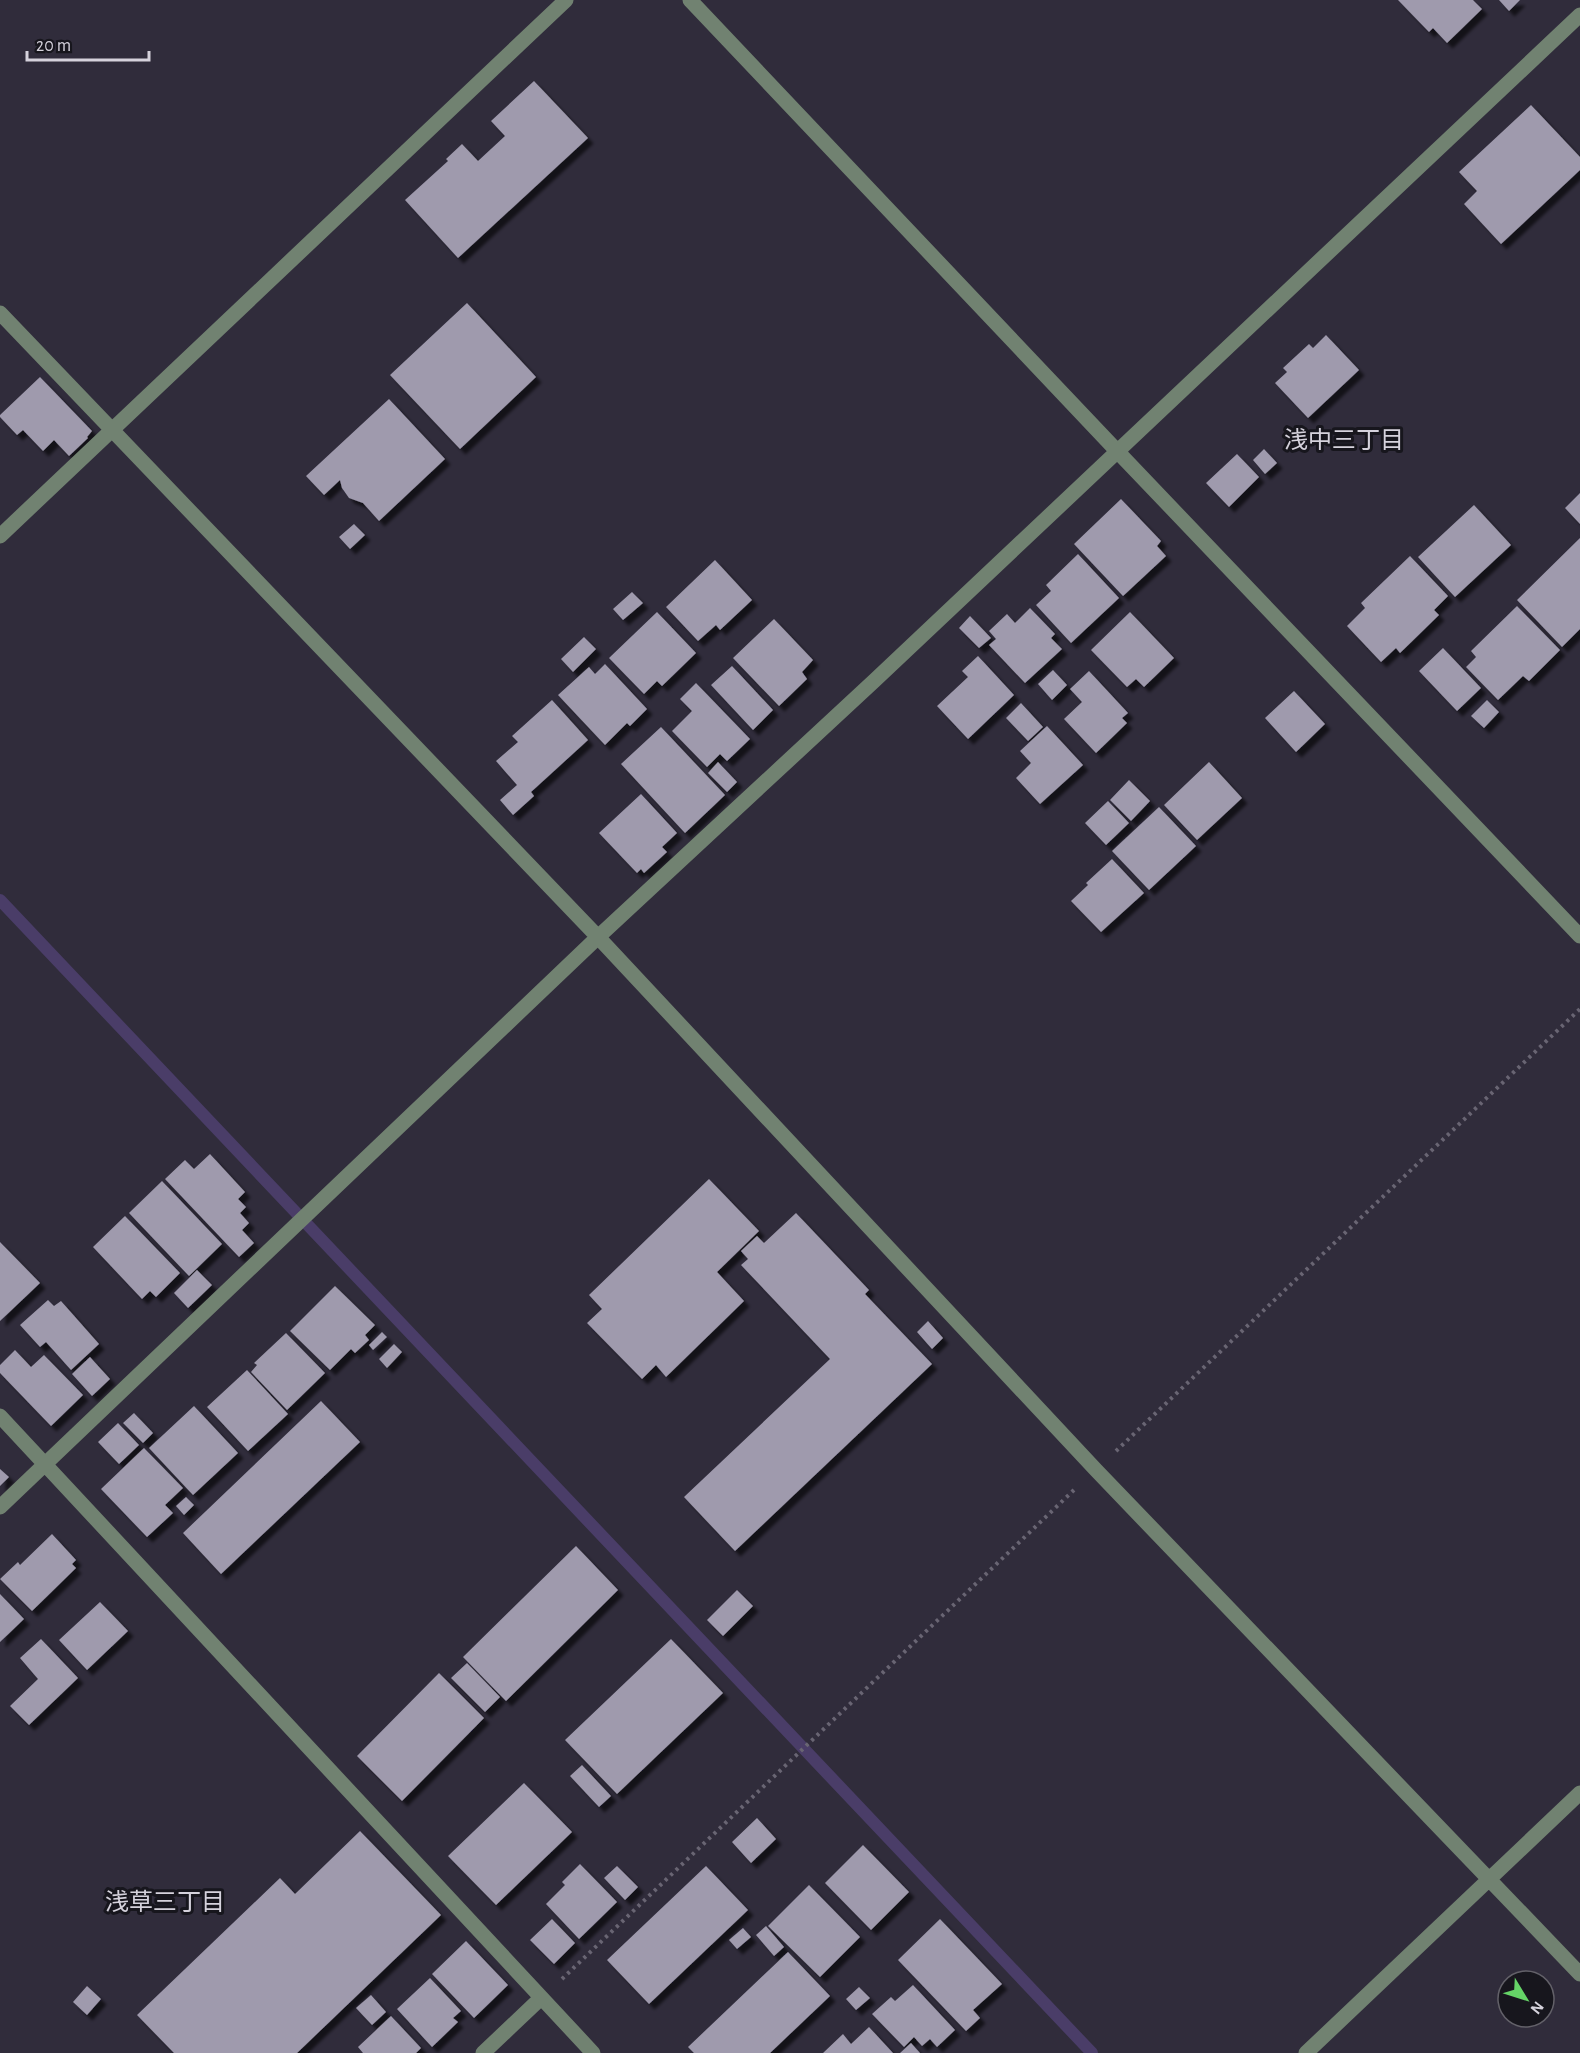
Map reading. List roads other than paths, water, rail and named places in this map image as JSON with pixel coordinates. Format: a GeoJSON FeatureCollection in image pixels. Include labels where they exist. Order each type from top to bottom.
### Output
{"type":"FeatureCollection","features":[{"type":"Feature","properties":{"kind":"street"},"geometry":{"type":"LineString","coordinates":[[0,536],[566,0]]}},
{"type":"Feature","properties":{"kind":"street"},"geometry":{"type":"LineString","coordinates":[[690,0],[1580,936]]}},
{"type":"Feature","properties":{"kind":"street"},"geometry":{"type":"LineString","coordinates":[[0,1507],[598,937],[866,689],[1580,15]]}},
{"type":"Feature","properties":{"kind":"street"},"geometry":{"type":"LineString","coordinates":[[0,313],[598,937],[1096,1470],[1580,1974]]}},
{"type":"Feature","properties":{"kind":"street"},"geometry":{"type":"LineString","coordinates":[[0,1416],[593,2053]]}},
{"type":"Feature","properties":{"kind":"street"},"geometry":{"type":"LineString","coordinates":[[1306,2053],[1580,1793]]}},
{"type":"Feature","properties":{"kind":"street"},"geometry":{"type":"LineString","coordinates":[[483,2053],[541,1998]]}},
{"type":"Feature","properties":{"kind":"waterway"},"geometry":{"type":"LineString","coordinates":[[0,900],[1092,2053]]}},
{"type":"Feature","properties":{"kind":"district","name":"浅中三丁目"},"geometry":{"type":"Point","coordinates":[1344,441]}},
{"type":"Feature","properties":{"kind":"district","name":"浅草三丁目"},"geometry":{"type":"Point","coordinates":[165,1903]}}]}
